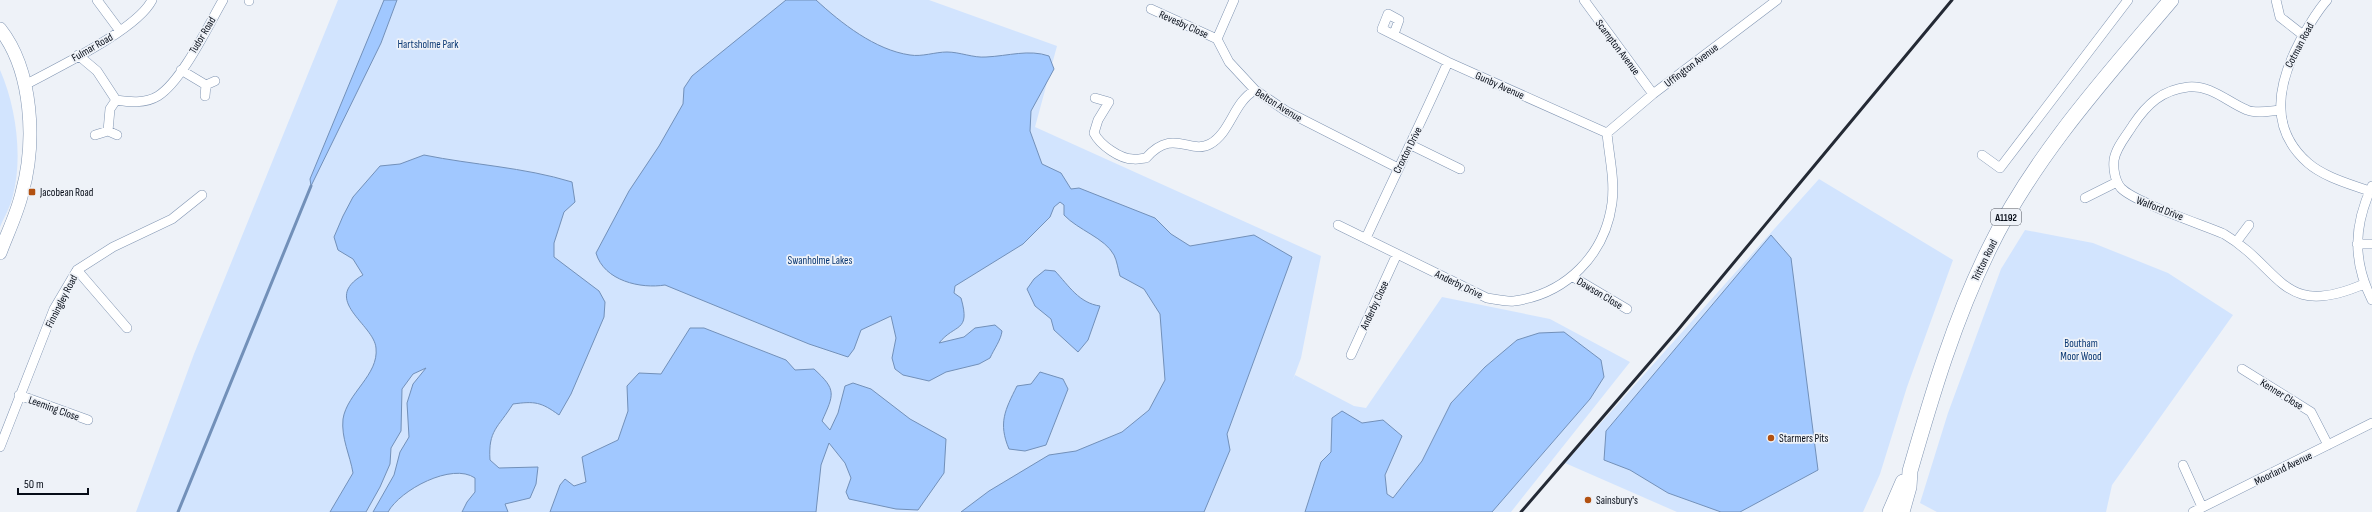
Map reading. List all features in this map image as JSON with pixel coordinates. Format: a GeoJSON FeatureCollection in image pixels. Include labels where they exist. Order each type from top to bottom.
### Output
{"type":"FeatureCollection","features":[{"type":"Feature","properties":{"kind":"main road","name":"Tritton Road"},"geometry":{"type":"LineString","coordinates":[[1902,512],[1909,487],[1910,471],[1954,328],[1986,254],[2005,218],[2074,117],[2111,70],[2171,0]]}},
{"type":"Feature","properties":{"kind":"main road","name":"Tritton Road"},"geometry":{"type":"LineString","coordinates":[[1890,512],[1901,484],[1910,471]]}},
{"type":"Feature","properties":{"kind":"street"},"geometry":{"type":"LineString","coordinates":[[97,0],[120,31]]}},
{"type":"Feature","properties":{"kind":"street","name":"Fulmar Road"},"geometry":{"type":"LineString","coordinates":[[25,85],[120,31],[136,20],[152,0]]}},
{"type":"Feature","properties":{"kind":"street","name":"Tudor Road"},"geometry":{"type":"LineString","coordinates":[[116,100],[131,102],[144,101],[157,97],[172,83],[223,0]]}},
{"type":"Feature","properties":{"kind":"street"},"geometry":{"type":"LineString","coordinates":[[1217,39],[1234,0]]}},
{"type":"Feature","properties":{"kind":"street","name":"Scampton Avenue"},"geometry":{"type":"LineString","coordinates":[[1584,0],[1653,94]]}},
{"type":"Feature","properties":{"kind":"street","name":"Uffington Avenue"},"geometry":{"type":"LineString","coordinates":[[1607,133],[1653,94],[1777,0]]}},
{"type":"Feature","properties":{"kind":"street"},"geometry":{"type":"LineString","coordinates":[[1982,155],[1998,171],[2128,0]]}},
{"type":"Feature","properties":{"kind":"street"},"geometry":{"type":"LineString","coordinates":[[2276,0],[2280,17],[2304,35]]}},
{"type":"Feature","properties":{"kind":"street","name":"Cotman Road"},"geometry":{"type":"LineString","coordinates":[[2327,0],[2304,35],[2284,76],[2280,110],[2292,145],[2309,164],[2371,189]]}},
{"type":"Feature","properties":{"kind":"street","name":"Revesby Close"},"geometry":{"type":"LineString","coordinates":[[1151,9],[1217,39]]}},
{"type":"Feature","properties":{"kind":"street"},"geometry":{"type":"LineString","coordinates":[[0,29],[18,60],[25,85],[30,137],[24,188],[0,253]]}},
{"type":"Feature","properties":{"kind":"street","name":"Gunby Avenue"},"geometry":{"type":"LineString","coordinates":[[1394,34],[1448,62],[1607,133]]}},
{"type":"Feature","properties":{"kind":"street","name":"Belton Avenue"},"geometry":{"type":"LineString","coordinates":[[1217,39],[1229,62],[1255,90],[1286,111],[1398,168]]}},
{"type":"Feature","properties":{"kind":"street"},"geometry":{"type":"LineString","coordinates":[[78,55],[97,71],[116,100],[110,109],[108,131]]}},
{"type":"Feature","properties":{"kind":"street","name":"Croxton Drive"},"geometry":{"type":"LineString","coordinates":[[1366,238],[1448,62]]}},
{"type":"Feature","properties":{"kind":"street"},"geometry":{"type":"LineString","coordinates":[[181,70],[206,85]]}},
{"type":"Feature","properties":{"kind":"street"},"geometry":{"type":"LineString","coordinates":[[206,85],[215,81]]}},
{"type":"Feature","properties":{"kind":"street"},"geometry":{"type":"LineString","coordinates":[[205,96],[206,85]]}},
{"type":"Feature","properties":{"kind":"street"},"geometry":{"type":"LineString","coordinates":[[2085,198],[2117,182],[2114,159],[2117,150],[2144,109],[2158,96],[2174,89],[2190,87],[2204,88],[2219,93],[2248,110],[2280,110]]}},
{"type":"Feature","properties":{"kind":"street"},"geometry":{"type":"LineString","coordinates":[[1095,98],[1109,102],[1098,120],[1094,133],[1098,141],[1121,156],[1132,159],[1146,158],[1153,149],[1168,143],[1186,143],[1194,146],[1210,144],[1225,130],[1246,96],[1255,90]]}},
{"type":"Feature","properties":{"kind":"street"},"geometry":{"type":"LineString","coordinates":[[95,135],[108,131],[117,135]]}},
{"type":"Feature","properties":{"kind":"street","name":"Anderby Drive"},"geometry":{"type":"LineString","coordinates":[[1338,225],[1487,298],[1513,301],[1549,291],[1573,277],[1589,260],[1603,233],[1612,204],[1614,180],[1607,133]]}},
{"type":"Feature","properties":{"kind":"street"},"geometry":{"type":"LineString","coordinates":[[1411,144],[1460,169]]}},
{"type":"Feature","properties":{"kind":"street","name":"Walford Drive"},"geometry":{"type":"LineString","coordinates":[[2117,182],[2132,197],[2224,234],[2237,241],[2287,287],[2298,294],[2324,298],[2346,292],[2364,284]]}},
{"type":"Feature","properties":{"kind":"street"},"geometry":{"type":"LineString","coordinates":[[2371,189],[2361,210],[2358,244],[2364,284],[2372,300]]}},
{"type":"Feature","properties":{"kind":"street","name":"Finningley Road"},"geometry":{"type":"LineString","coordinates":[[0,447],[19,395],[54,309],[77,270],[113,247],[172,219],[202,195]]}},
{"type":"Feature","properties":{"kind":"street"},"geometry":{"type":"LineString","coordinates":[[2237,241],[2249,226]]}},
{"type":"Feature","properties":{"kind":"street"},"geometry":{"type":"LineString","coordinates":[[2358,244],[2372,244]]}},
{"type":"Feature","properties":{"kind":"street","name":"Anderby Close"},"geometry":{"type":"LineString","coordinates":[[1351,355],[1397,254]]}},
{"type":"Feature","properties":{"kind":"street"},"geometry":{"type":"LineString","coordinates":[[77,270],[127,328]]}},
{"type":"Feature","properties":{"kind":"street","name":"Dawson Close"},"geometry":{"type":"LineString","coordinates":[[1573,277],[1627,309]]}},
{"type":"Feature","properties":{"kind":"street","name":"Kenner Close"},"geometry":{"type":"LineString","coordinates":[[2242,369],[2311,412],[2328,445]]}},
{"type":"Feature","properties":{"kind":"street","name":"Leeming Close"},"geometry":{"type":"LineString","coordinates":[[19,395],[88,420]]}},
{"type":"Feature","properties":{"kind":"street","name":"Moorland Avenue"},"geometry":{"type":"LineString","coordinates":[[2193,512],[2372,423]]}},
{"type":"Feature","properties":{"kind":"street"},"geometry":{"type":"LineString","coordinates":[[2183,465],[2202,508]]}},
{"type":"Feature","properties":{"kind":"green space","name":"Swanholme Lakes"},"geometry":{"type":"Polygon","coordinates":[[[338,0],[384,0],[311,185],[381,43],[397,0],[929,0],[1057,46],[1035,127],[1321,256],[1301,358],[1292,382],[1295,375],[1354,406],[1366,408],[1442,297],[1550,319],[1630,362],[1511,512],[1492,512],[1590,399],[1604,377],[1517,340],[1485,367],[1451,403],[1422,461],[1393,498],[1387,494],[1385,475],[1402,436],[1383,420],[1362,423],[1332,418],[1331,452],[1321,462],[1305,512],[136,512],[194,354],[338,0]]]}},
{"type":"Feature","properties":{"kind":"green space"},"geometry":{"type":"Polygon","coordinates":[[[0,70],[6,84],[14,115],[18,148],[16,180],[13,195],[0,227],[0,70]]]}},
{"type":"Feature","properties":{"kind":"green space"},"geometry":{"type":"Polygon","coordinates":[[[1819,179],[1953,260],[1907,387],[1880,474],[1863,512],[1740,512],[1818,470],[1771,235],[1606,431],[1604,460],[1630,470],[1668,493],[1721,512],[1677,512],[1565,463],[1819,179]]]}},
{"type":"Feature","properties":{"kind":"green space","name":"Boutham Moor Wood"},"geometry":{"type":"Polygon","coordinates":[[[2025,230],[2093,243],[2168,273],[2233,315],[2112,485],[2106,512],[1937,512],[1920,503],[1948,413],[2001,269],[2025,230]]]}},
{"type":"Feature","properties":{"kind":"water"},"geometry":{"type":"Polygon","coordinates":[[[384,0],[397,0],[381,43],[311,186],[310,179],[384,0]]]}},
{"type":"Feature","properties":{"kind":"water"},"geometry":{"type":"Polygon","coordinates":[[[786,0],[816,0],[836,18],[859,34],[884,48],[910,55],[947,52],[981,57],[1026,53],[1049,56],[1054,69],[1031,111],[1030,131],[1042,164],[1061,173],[1071,189],[1079,188],[1155,218],[1171,234],[1190,246],[1254,235],[1292,257],[1227,434],[1230,450],[1204,512],[961,512],[989,491],[1049,455],[1076,451],[1122,432],[1149,410],[1165,380],[1160,314],[1144,289],[1120,276],[1115,257],[1110,249],[1064,215],[1064,205],[1060,202],[1054,207],[1050,217],[1023,244],[955,286],[954,293],[961,298],[964,309],[963,322],[939,343],[964,337],[975,328],[995,325],[1002,331],[999,341],[990,358],[979,364],[946,372],[929,381],[903,375],[895,369],[892,358],[896,338],[891,316],[861,330],[854,349],[848,357],[809,344],[665,285],[645,286],[624,281],[607,270],[600,263],[596,253],[629,191],[659,146],[683,104],[684,88],[692,76],[786,0]]]}},
{"type":"Feature","properties":{"kind":"water"},"geometry":{"type":"Polygon","coordinates":[[[424,155],[535,173],[572,182],[575,202],[564,212],[554,243],[554,257],[599,291],[605,302],[604,317],[571,394],[559,415],[547,407],[538,404],[513,404],[492,435],[490,460],[499,468],[538,467],[536,484],[530,498],[505,504],[508,512],[462,512],[467,502],[475,492],[475,478],[465,474],[453,473],[427,481],[415,487],[403,495],[388,512],[373,512],[394,475],[400,452],[409,437],[407,403],[413,384],[426,368],[413,374],[402,389],[401,431],[391,448],[390,464],[380,487],[366,512],[330,512],[353,473],[344,440],[343,419],[350,401],[373,367],[376,358],[376,348],[373,339],[348,303],[347,294],[351,284],[363,275],[353,259],[338,250],[334,237],[353,197],[380,166],[400,164],[424,155]]]}},
{"type":"Feature","properties":{"kind":"water"},"geometry":{"type":"Polygon","coordinates":[[[1771,235],[1791,258],[1818,470],[1740,512],[1721,512],[1668,493],[1630,470],[1604,460],[1606,431],[1771,235]]]}},
{"type":"Feature","properties":{"kind":"water"},"geometry":{"type":"Polygon","coordinates":[[[1045,270],[1055,271],[1080,298],[1100,306],[1088,340],[1078,352],[1054,330],[1051,319],[1035,306],[1027,289],[1034,279],[1045,270]]]}},
{"type":"Feature","properties":{"kind":"water"},"geometry":{"type":"Polygon","coordinates":[[[690,328],[704,328],[786,360],[795,370],[814,369],[827,382],[830,388],[831,398],[822,421],[830,430],[838,413],[845,386],[853,383],[871,389],[910,419],[946,439],[944,473],[918,510],[896,509],[849,499],[846,492],[851,478],[845,463],[829,443],[821,465],[816,512],[550,512],[560,485],[565,479],[574,486],[586,482],[582,457],[618,440],[628,411],[627,386],[639,373],[661,374],[690,328]]]}},
{"type":"Feature","properties":{"kind":"water"},"geometry":{"type":"Polygon","coordinates":[[[1564,332],[1601,360],[1604,377],[1590,399],[1492,512],[1305,512],[1321,462],[1331,452],[1332,418],[1342,411],[1362,423],[1383,420],[1402,436],[1385,475],[1387,494],[1393,498],[1422,461],[1451,403],[1485,367],[1517,340],[1539,333],[1564,332]]]}},
{"type":"Feature","properties":{"kind":"water"},"geometry":{"type":"Polygon","coordinates":[[[1040,372],[1063,379],[1068,389],[1046,445],[1025,451],[1009,449],[1004,432],[1004,417],[1009,402],[1017,386],[1031,384],[1040,372]]]}},
{"type":"Feature","properties":{"kind":"waterway"},"geometry":{"type":"LineString","coordinates":[[178,512],[311,186]]}},
{"type":"Feature","properties":{"kind":"railway"},"geometry":{"type":"LineString","coordinates":[[1521,512],[1677,331],[1952,0]]}},
{"type":"Feature","properties":{"kind":"place","name":"Jacobean Road"},"geometry":{"type":"Point","coordinates":[32,192]}},
{"type":"Feature","properties":{"kind":"place","name":"Starmers Pits"},"geometry":{"type":"Point","coordinates":[1771,438]}},
{"type":"Feature","properties":{"kind":"place","name":"Sainsbury's"},"geometry":{"type":"Point","coordinates":[1588,500]}},
{"type":"Feature","properties":{"kind":"park label","name":"Hartsholme Park"},"geometry":{"type":"Point","coordinates":[428,44]}}]}
